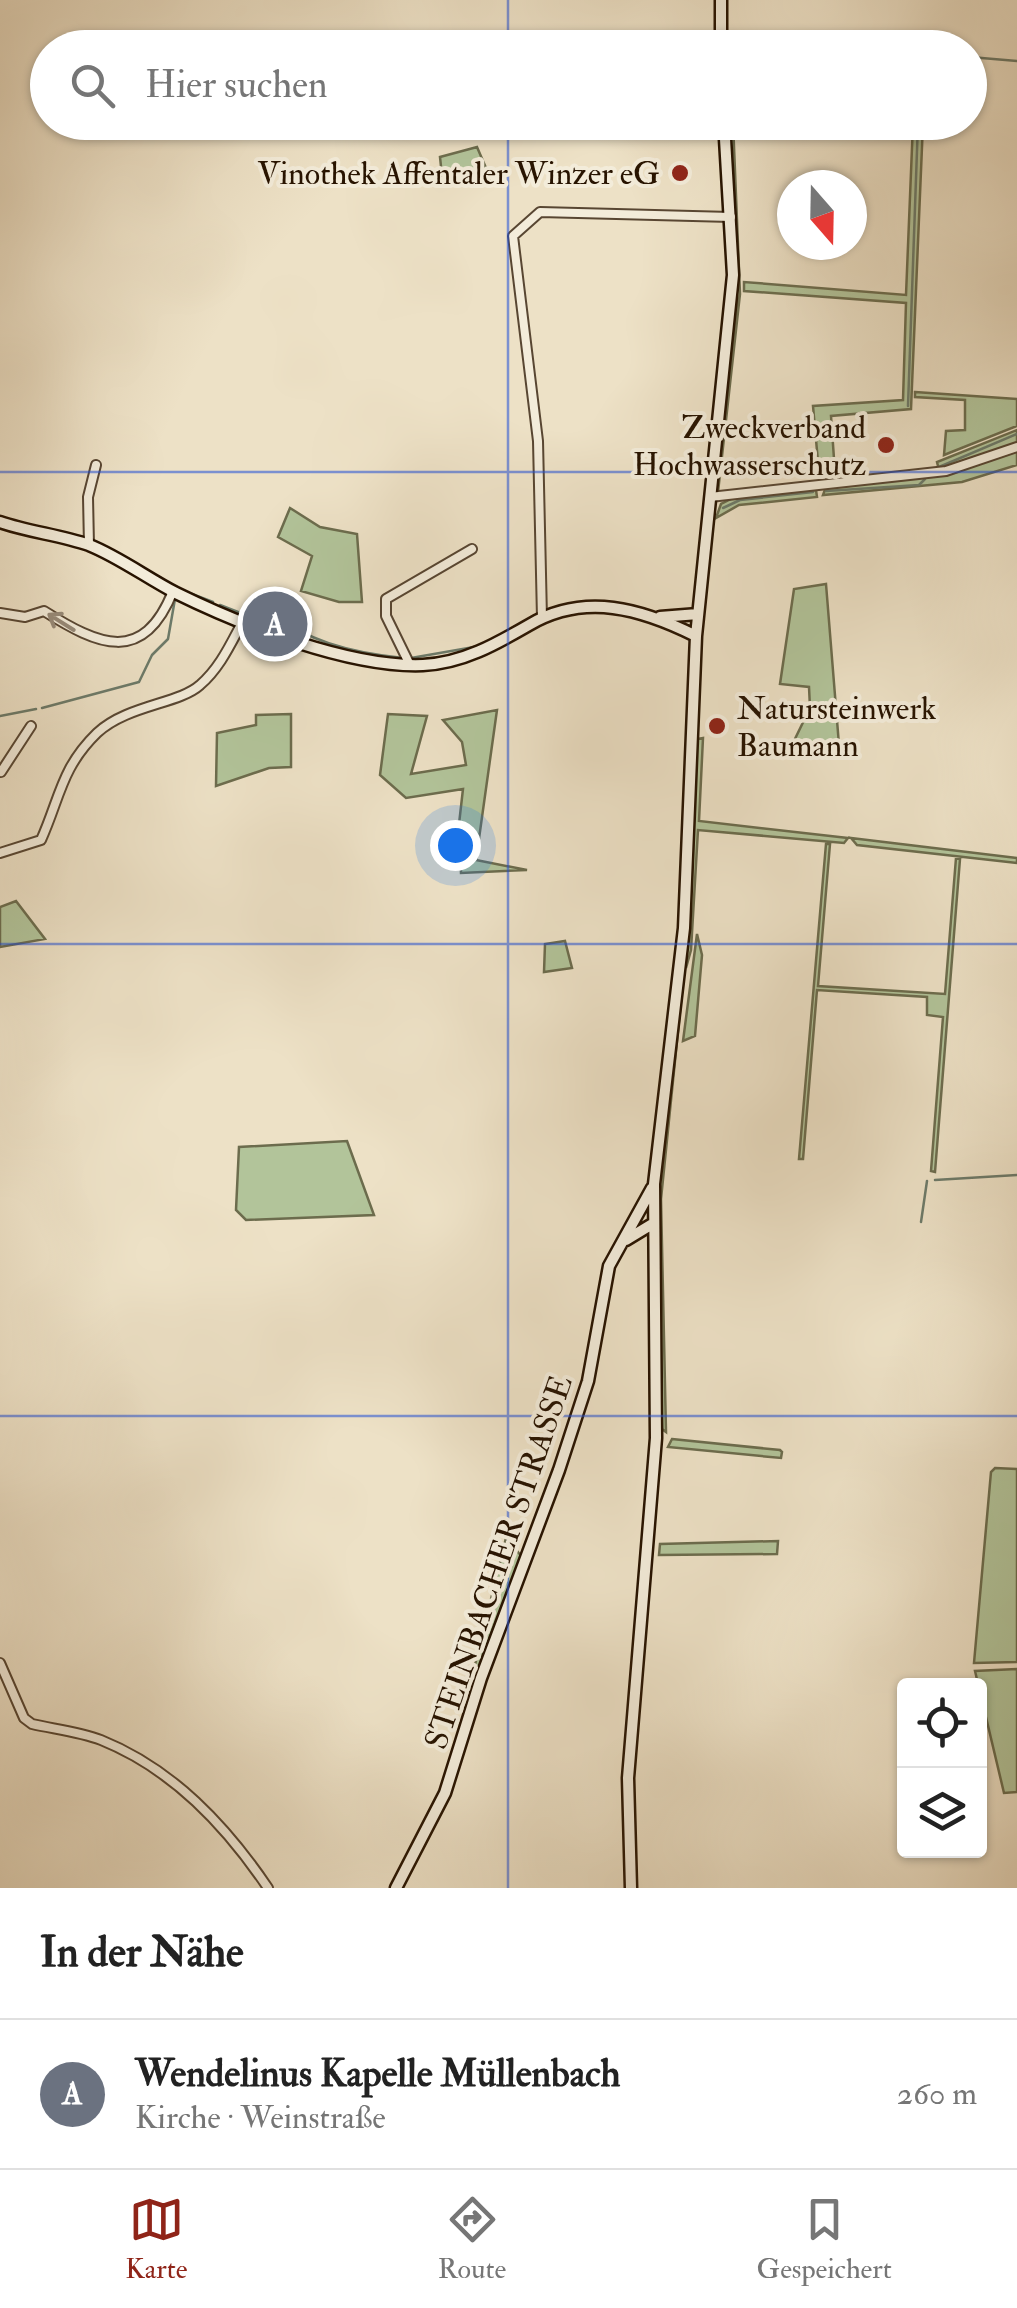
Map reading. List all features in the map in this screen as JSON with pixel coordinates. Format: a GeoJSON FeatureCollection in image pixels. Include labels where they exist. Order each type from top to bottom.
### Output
{"type":"FeatureCollection","features":[{"type":"Feature","properties":{"kind":"street"},"geometry":{"type":"LineString","coordinates":[[721,0],[721,30]]}},
{"type":"Feature","properties":{"kind":"street"},"geometry":{"type":"LineString","coordinates":[[632,1888],[628,1778],[656,1450],[654,1184],[687,884],[696,636],[729,321],[730,217],[725,140]]}},
{"type":"Feature","properties":{"kind":"street"},"geometry":{"type":"LineString","coordinates":[[542,618],[538,441],[512,236],[540,212],[730,217]]}},
{"type":"Feature","properties":{"kind":"street"},"geometry":{"type":"LineString","coordinates":[[710,496],[946,471],[1017,447]]}},
{"type":"Feature","properties":{"kind":"street"},"geometry":{"type":"LineString","coordinates":[[89,545],[88,497],[96,465]]}},
{"type":"Feature","properties":{"kind":"street"},"geometry":{"type":"LineString","coordinates":[[0,522],[89,545],[173,591],[243,621],[348,655],[432,664],[484,650],[542,618],[594,606],[659,617],[698,614]]}},
{"type":"Feature","properties":{"kind":"street"},"geometry":{"type":"LineString","coordinates":[[409,660],[386,616],[386,599],[472,549]]}},
{"type":"Feature","properties":{"kind":"street"},"geometry":{"type":"LineString","coordinates":[[0,613],[25,617],[44,611],[97,641],[132,639],[162,620],[173,591]]}},
{"type":"Feature","properties":{"kind":"street"},"geometry":{"type":"LineString","coordinates":[[659,617],[696,636]]}},
{"type":"Feature","properties":{"kind":"street"},"geometry":{"type":"LineString","coordinates":[[0,853],[41,840],[64,775],[100,730],[131,711],[199,687],[223,659],[243,621]]}},
{"type":"Feature","properties":{"kind":"street"},"geometry":{"type":"LineString","coordinates":[[0,772],[31,726]]}},
{"type":"Feature","properties":{"kind":"street","name":"STEINBACHER STRASSE"},"geometry":{"type":"LineString","coordinates":[[396,1888],[445,1793],[481,1678],[588,1381],[605,1280],[654,1184]]}},
{"type":"Feature","properties":{"kind":"street"},"geometry":{"type":"LineString","coordinates":[[622,1244],[654,1224]]}},
{"type":"Feature","properties":{"kind":"street"},"geometry":{"type":"LineString","coordinates":[[0,1663],[24,1718],[32,1724],[100,1740],[170,1781],[216,1818],[268,1888]]}},
{"type":"Feature","properties":{"kind":"green space"},"geometry":{"type":"Polygon","coordinates":[[[729,140],[734,140],[740,294],[718,492],[737,298],[729,140]]]}},
{"type":"Feature","properties":{"kind":"green space"},"geometry":{"type":"Polygon","coordinates":[[[912,140],[922,140],[911,409],[831,416],[835,473],[819,473],[813,406],[903,400],[906,303],[744,291],[744,282],[906,295],[912,140]]]}},
{"type":"Feature","properties":{"kind":"green space"},"geometry":{"type":"Polygon","coordinates":[[[477,147],[492,182],[443,186],[440,157],[477,147]]]}},
{"type":"Feature","properties":{"kind":"green space"},"geometry":{"type":"Polygon","coordinates":[[[915,392],[1017,399],[1017,426],[944,455],[946,431],[965,430],[965,400],[915,397],[915,392]]]}},
{"type":"Feature","properties":{"kind":"green space"},"geometry":{"type":"Polygon","coordinates":[[[1017,430],[1017,446],[939,470],[937,462],[1017,430]]]}},
{"type":"Feature","properties":{"kind":"green space"},"geometry":{"type":"Polygon","coordinates":[[[1017,450],[1017,465],[962,482],[823,495],[826,487],[957,471],[1017,450]]]}},
{"type":"Feature","properties":{"kind":"green space"},"geometry":{"type":"Polygon","coordinates":[[[816,490],[817,497],[739,505],[716,518],[721,504],[735,497],[816,490]]]}},
{"type":"Feature","properties":{"kind":"green space"},"geometry":{"type":"Polygon","coordinates":[[[290,508],[320,527],[357,534],[362,602],[339,602],[301,591],[312,556],[278,537],[290,508]]]}},
{"type":"Feature","properties":{"kind":"green space"},"geometry":{"type":"Polygon","coordinates":[[[826,584],[839,745],[792,745],[810,708],[809,687],[780,684],[794,589],[826,584]]]}},
{"type":"Feature","properties":{"kind":"green space"},"geometry":{"type":"Polygon","coordinates":[[[497,710],[476,860],[527,870],[461,873],[459,824],[463,789],[406,798],[380,775],[388,714],[427,716],[411,774],[466,765],[462,742],[443,720],[497,710]]]}},
{"type":"Feature","properties":{"kind":"green space"},"geometry":{"type":"Polygon","coordinates":[[[291,714],[291,767],[269,768],[216,786],[217,733],[256,725],[256,715],[291,714]]]}},
{"type":"Feature","properties":{"kind":"green space"},"geometry":{"type":"Polygon","coordinates":[[[703,738],[699,821],[848,838],[844,843],[698,830],[691,950],[686,968],[697,739],[703,738]]]}},
{"type":"Feature","properties":{"kind":"green space"},"geometry":{"type":"Polygon","coordinates":[[[851,838],[1017,858],[1017,863],[857,845],[851,838]]]}},
{"type":"Feature","properties":{"kind":"green space"},"geometry":{"type":"Polygon","coordinates":[[[826,844],[830,844],[818,986],[945,994],[956,858],[960,859],[935,1172],[931,1171],[943,1017],[927,1015],[927,997],[817,990],[803,1159],[799,1159],[826,844]]]}},
{"type":"Feature","properties":{"kind":"green space"},"geometry":{"type":"Polygon","coordinates":[[[16,901],[45,939],[0,947],[0,907],[16,901]]]}},
{"type":"Feature","properties":{"kind":"green space"},"geometry":{"type":"Polygon","coordinates":[[[697,934],[702,955],[695,1036],[683,1041],[697,934]]]}},
{"type":"Feature","properties":{"kind":"green space"},"geometry":{"type":"Polygon","coordinates":[[[565,941],[572,968],[544,972],[545,944],[565,941]]]}},
{"type":"Feature","properties":{"kind":"green space"},"geometry":{"type":"Polygon","coordinates":[[[683,982],[661,1199],[666,1432],[662,1429],[657,1194],[683,982]]]}},
{"type":"Feature","properties":{"kind":"green space"},"geometry":{"type":"Polygon","coordinates":[[[347,1141],[374,1215],[246,1220],[236,1210],[239,1147],[347,1141]]]}},
{"type":"Feature","properties":{"kind":"green space"},"geometry":{"type":"Polygon","coordinates":[[[672,1439],[782,1452],[781,1458],[668,1447],[672,1439]]]}},
{"type":"Feature","properties":{"kind":"green space"},"geometry":{"type":"Polygon","coordinates":[[[995,1468],[1017,1469],[1017,1662],[974,1663],[991,1472],[995,1468]]]}},
{"type":"Feature","properties":{"kind":"green space"},"geometry":{"type":"Polygon","coordinates":[[[506,1538],[523,1558],[479,1675],[473,1673],[506,1538]]]}},
{"type":"Feature","properties":{"kind":"green space"},"geometry":{"type":"Polygon","coordinates":[[[778,1541],[777,1554],[659,1555],[660,1544],[778,1541]]]}},
{"type":"Feature","properties":{"kind":"green space"},"geometry":{"type":"Polygon","coordinates":[[[1017,1669],[1017,1792],[1004,1793],[987,1721],[987,1678],[977,1678],[975,1671],[1017,1669]]]}},
{"type":"Feature","properties":{"kind":"waterway"},"geometry":{"type":"LineString","coordinates":[[987,58],[1017,61]]}},
{"type":"Feature","properties":{"kind":"waterway"},"geometry":{"type":"LineString","coordinates":[[908,406],[917,140]]}},
{"type":"Feature","properties":{"kind":"waterway"},"geometry":{"type":"LineString","coordinates":[[939,467],[1017,434]]}},
{"type":"Feature","properties":{"kind":"waterway"},"geometry":{"type":"LineString","coordinates":[[826,491],[919,485],[925,479]]}},
{"type":"Feature","properties":{"kind":"waterway"},"geometry":{"type":"LineString","coordinates":[[723,508],[740,500],[813,492]]}},
{"type":"Feature","properties":{"kind":"waterway"},"geometry":{"type":"LineString","coordinates":[[192,594],[213,602]]}},
{"type":"Feature","properties":{"kind":"waterway"},"geometry":{"type":"LineString","coordinates":[[42,708],[139,682],[152,655],[168,639],[175,599]]}},
{"type":"Feature","properties":{"kind":"waterway"},"geometry":{"type":"LineString","coordinates":[[220,605],[238,612]]}},
{"type":"Feature","properties":{"kind":"waterway"},"geometry":{"type":"LineString","coordinates":[[244,614],[257,616]]}},
{"type":"Feature","properties":{"kind":"waterway"},"geometry":{"type":"LineString","coordinates":[[265,618],[279,616],[306,634],[338,646],[403,658]]}},
{"type":"Feature","properties":{"kind":"waterway"},"geometry":{"type":"LineString","coordinates":[[411,658],[474,647]]}},
{"type":"Feature","properties":{"kind":"waterway"},"geometry":{"type":"LineString","coordinates":[[0,716],[36,709]]}},
{"type":"Feature","properties":{"kind":"waterway"},"geometry":{"type":"LineString","coordinates":[[935,1180],[1017,1175]]}},
{"type":"Feature","properties":{"kind":"waterway"},"geometry":{"type":"LineString","coordinates":[[921,1222],[927,1181]]}},
{"type":"Feature","properties":{"kind":"place","name":"Vinothek Affentaler Winzer eG"},"geometry":{"type":"Point","coordinates":[680,173]}},
{"type":"Feature","properties":{"kind":"place","name":"Zweckverband Hochwasserschutz"},"geometry":{"type":"Point","coordinates":[886,445]}},
{"type":"Feature","properties":{"kind":"place","name":"Wendelinus Kapelle Müllenbach"},"geometry":{"type":"Point","coordinates":[275,624]}},
{"type":"Feature","properties":{"kind":"place","name":"Natursteinwerk Baumann"},"geometry":{"type":"Point","coordinates":[717,726]}}]}
